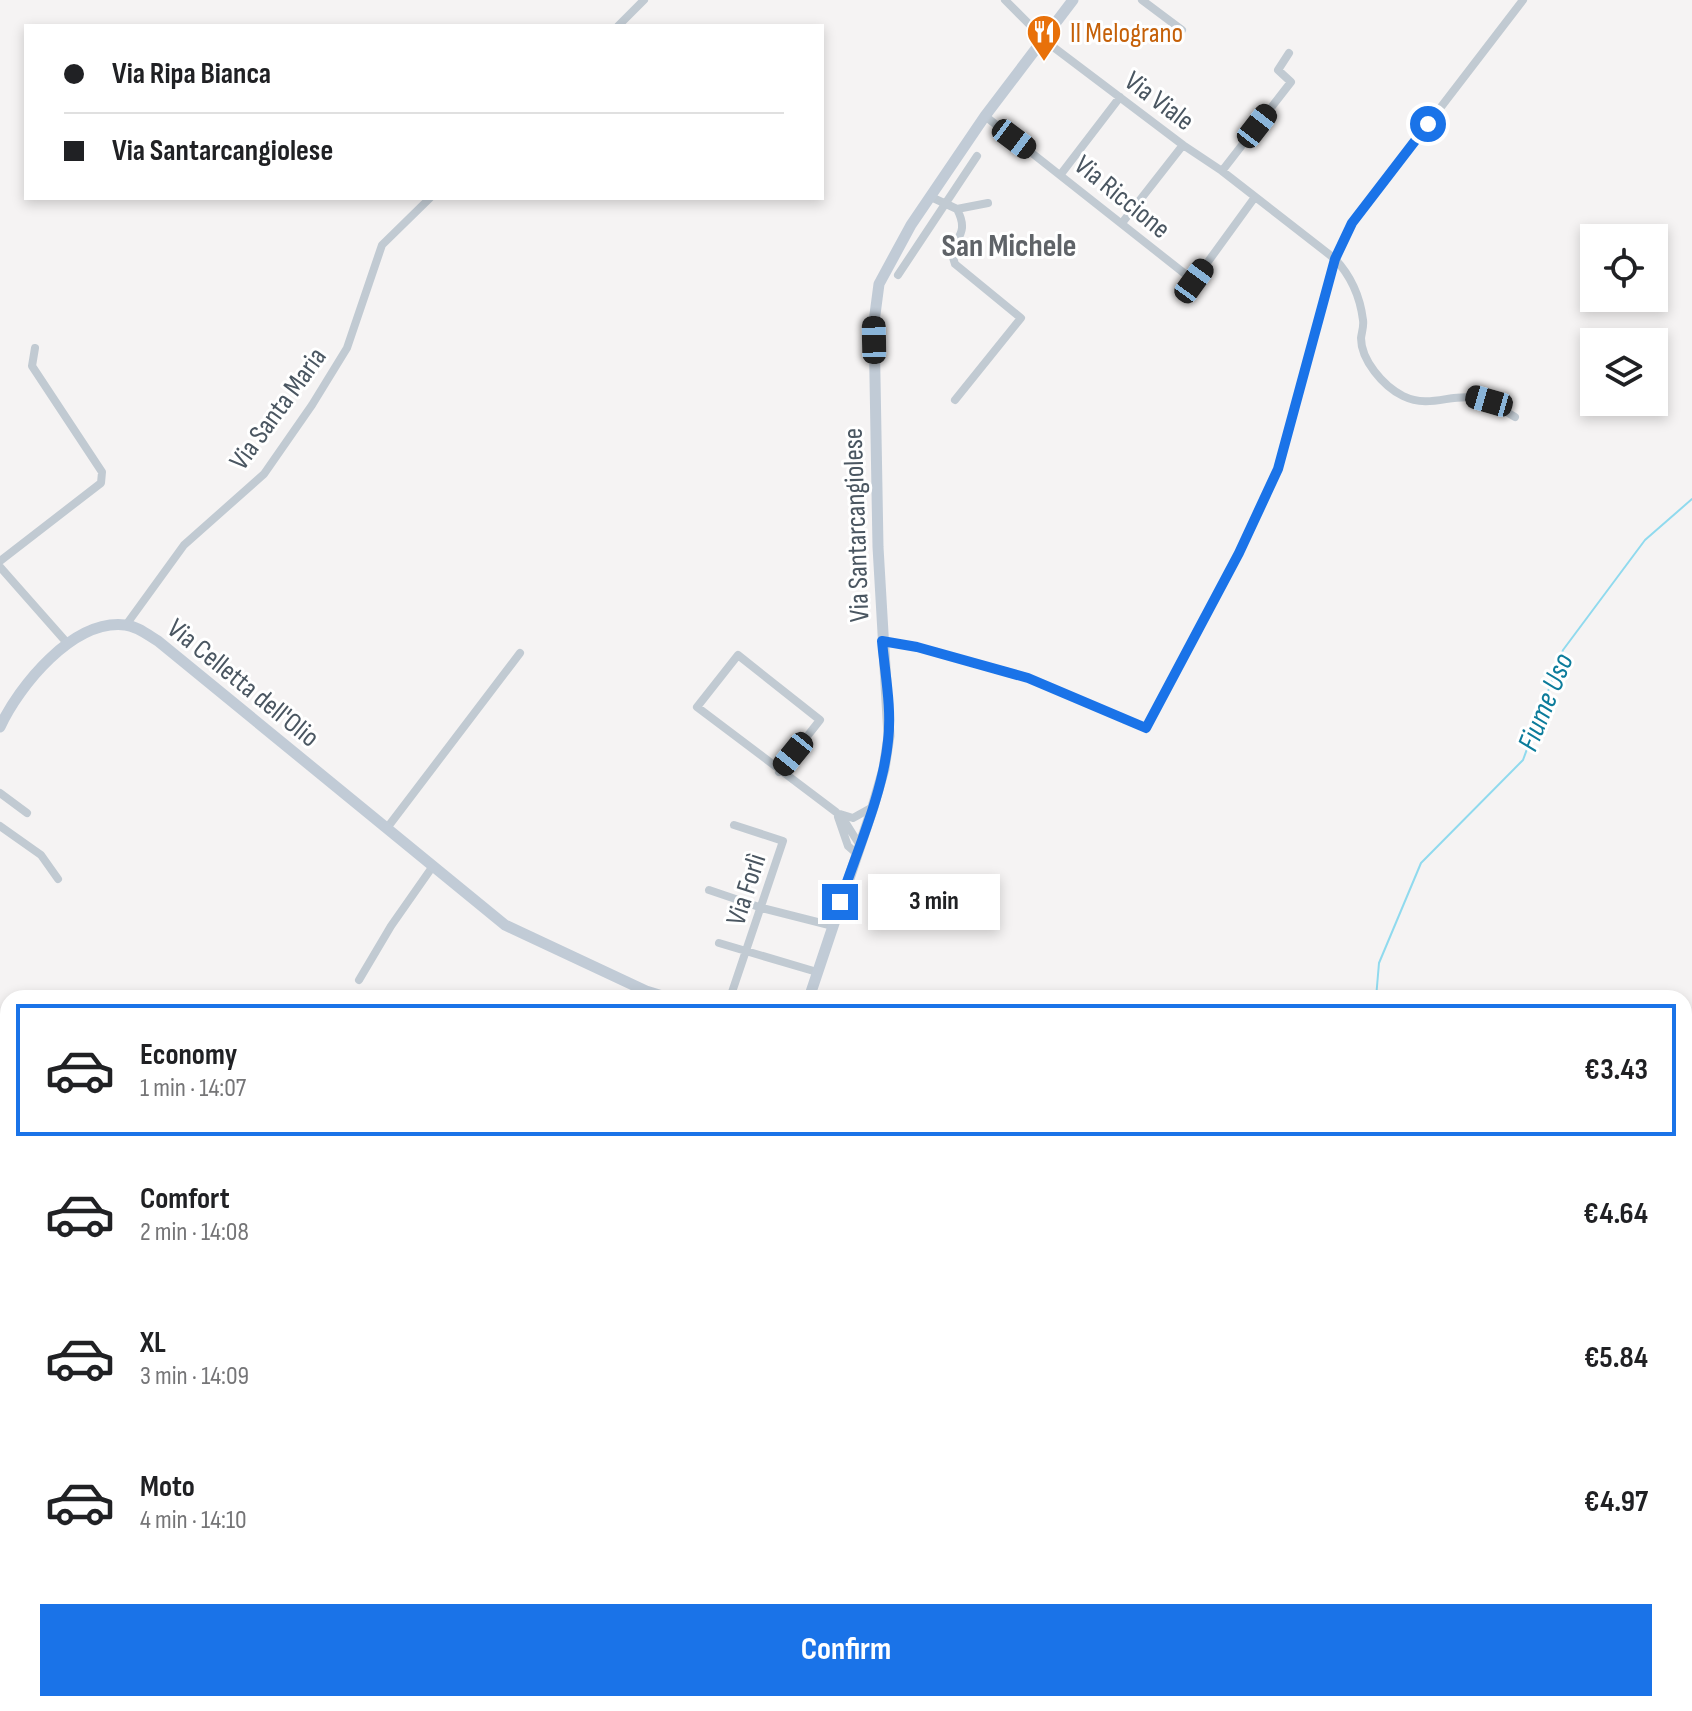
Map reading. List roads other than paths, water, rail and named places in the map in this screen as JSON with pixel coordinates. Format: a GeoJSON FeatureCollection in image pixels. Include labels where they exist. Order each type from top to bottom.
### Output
{"type":"FeatureCollection","features":[{"type":"Feature","properties":{"kind":"main road","name":"Via Santarcangiolese"},"geometry":{"type":"LineString","coordinates":[[811,990],[873,807],[889,736],[882,641],[874,346],[876,295],[884,271],[985,116],[1073,0]]}},
{"type":"Feature","properties":{"kind":"main road","name":"Via Celletta dell'Olio"},"geometry":{"type":"LineString","coordinates":[[0,727],[31,680],[68,644],[95,629],[126,625],[158,641],[505,925],[644,990]]}},
{"type":"Feature","properties":{"kind":"street"},"geometry":{"type":"LineString","coordinates":[[620,24],[644,0]]}},
{"type":"Feature","properties":{"kind":"street"},"geometry":{"type":"LineString","coordinates":[[1005,0],[1043,38]]}},
{"type":"Feature","properties":{"kind":"street"},"geometry":{"type":"LineString","coordinates":[[1142,0],[1182,30]]}},
{"type":"Feature","properties":{"kind":"street"},"geometry":{"type":"LineString","coordinates":[[882,641],[917,647],[1028,678],[1146,728],[1239,553],[1278,469],[1335,259],[1352,223],[1523,0]]}},
{"type":"Feature","properties":{"kind":"street","name":"Via Viale"},"geometry":{"type":"LineString","coordinates":[[1043,38],[1335,259],[1349,274],[1360,303],[1364,355],[1383,381],[1403,396],[1427,402],[1473,397],[1489,401],[1515,417]]}},
{"type":"Feature","properties":{"kind":"street"},"geometry":{"type":"LineString","coordinates":[[1222,171],[1291,82],[1278,70],[1289,53]]}},
{"type":"Feature","properties":{"kind":"street"},"geometry":{"type":"LineString","coordinates":[[1061,174],[1120,97]]}},
{"type":"Feature","properties":{"kind":"street","name":"Via Riccione"},"geometry":{"type":"LineString","coordinates":[[985,116],[1194,281],[1255,197]]}},
{"type":"Feature","properties":{"kind":"street"},"geometry":{"type":"LineString","coordinates":[[1122,223],[1183,145]]}},
{"type":"Feature","properties":{"kind":"street"},"geometry":{"type":"LineString","coordinates":[[898,275],[977,156]]}},
{"type":"Feature","properties":{"kind":"street"},"geometry":{"type":"LineString","coordinates":[[931,197],[957,209],[988,203]]}},
{"type":"Feature","properties":{"kind":"street","name":"Via Santa Maria"},"geometry":{"type":"LineString","coordinates":[[126,625],[184,545],[264,474],[347,348],[382,245],[428,200]]}},
{"type":"Feature","properties":{"kind":"street"},"geometry":{"type":"LineString","coordinates":[[955,400],[1021,318],[955,264],[953,246],[964,224],[957,209]]}},
{"type":"Feature","properties":{"kind":"street"},"geometry":{"type":"LineString","coordinates":[[35,348],[32,366],[102,472],[101,483],[0,564],[68,644]]}},
{"type":"Feature","properties":{"kind":"street"},"geometry":{"type":"LineString","coordinates":[[387,828],[520,653]]}},
{"type":"Feature","properties":{"kind":"street"},"geometry":{"type":"LineString","coordinates":[[779,772],[820,720],[738,655],[697,707],[779,772],[836,812],[849,827],[857,849]]}},
{"type":"Feature","properties":{"kind":"street"},"geometry":{"type":"LineString","coordinates":[[0,793],[27,813]]}},
{"type":"Feature","properties":{"kind":"street"},"geometry":{"type":"LineString","coordinates":[[836,812],[853,818],[873,807]]}},
{"type":"Feature","properties":{"kind":"street","name":"Via Forlì"},"geometry":{"type":"LineString","coordinates":[[733,990],[783,841],[734,825]]}},
{"type":"Feature","properties":{"kind":"street"},"geometry":{"type":"LineString","coordinates":[[0,826],[41,855],[58,879]]}},
{"type":"Feature","properties":{"kind":"street"},"geometry":{"type":"LineString","coordinates":[[359,980],[391,926],[433,866]]}},
{"type":"Feature","properties":{"kind":"street"},"geometry":{"type":"LineString","coordinates":[[709,890],[762,908],[833,926]]}},
{"type":"Feature","properties":{"kind":"street"},"geometry":{"type":"LineString","coordinates":[[719,943],[817,972]]}},
{"type":"Feature","properties":{"kind":"waterway","name":"Fiume Uso"},"geometry":{"type":"LineString","coordinates":[[1377,990],[1379,963],[1421,863],[1523,760],[1563,650],[1645,540],[1692,499]]}},
{"type":"Feature","properties":{"kind":"place","name":"Il Melograno"},"geometry":{"type":"Point","coordinates":[1044,63]}},
{"type":"Feature","properties":{"kind":"district","name":"San Michele"},"geometry":{"type":"Point","coordinates":[1009,245]}}]}
